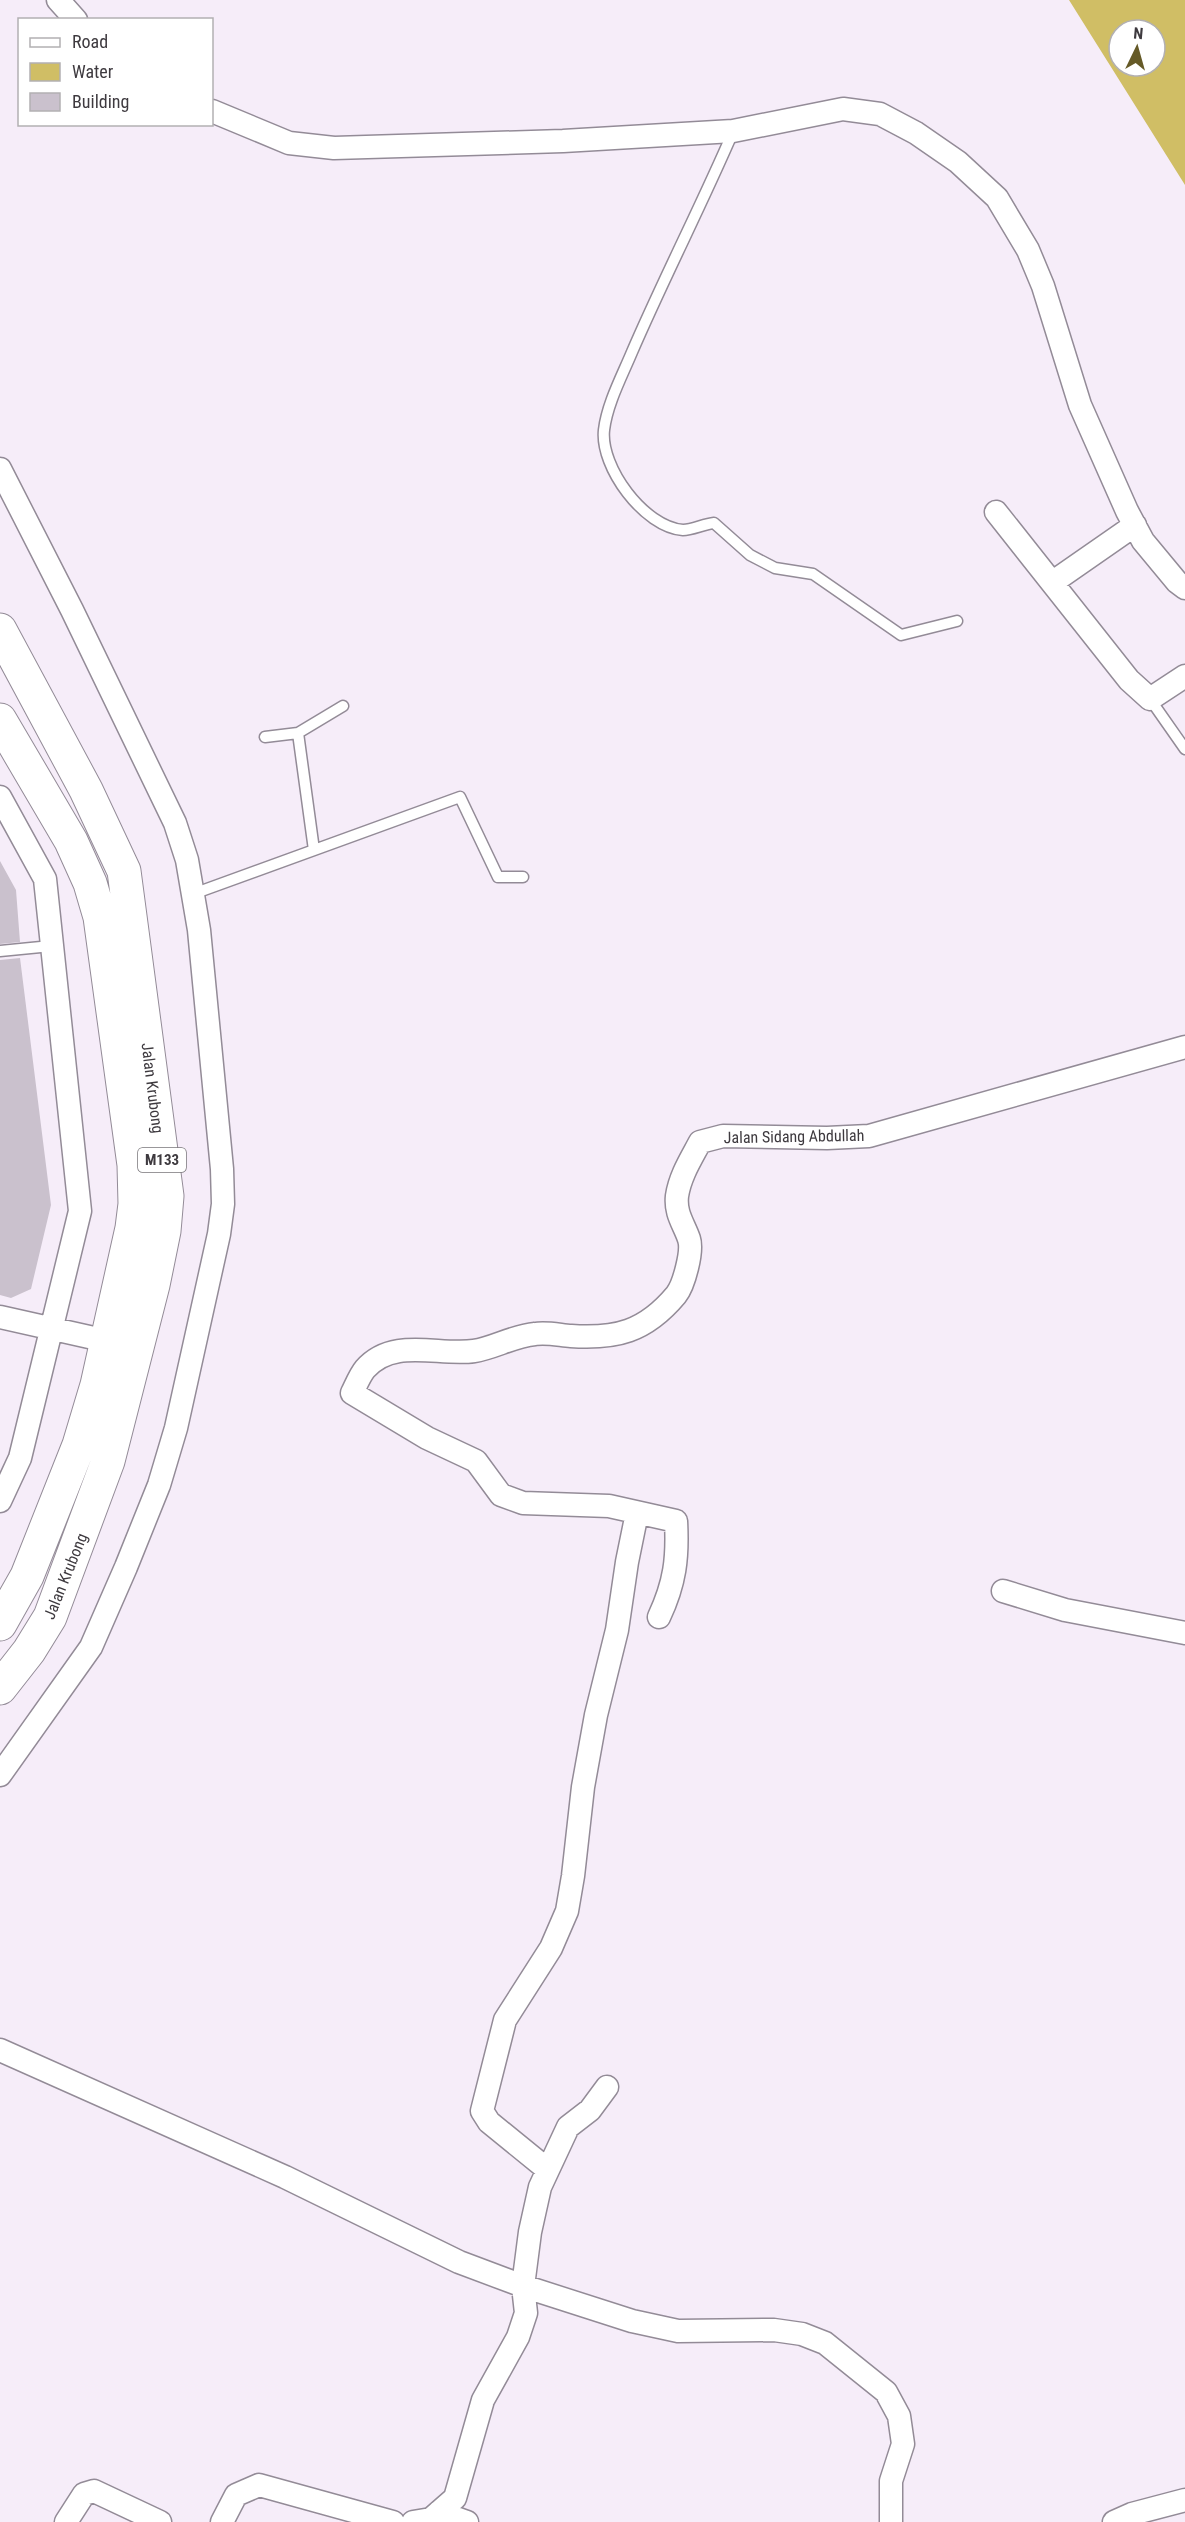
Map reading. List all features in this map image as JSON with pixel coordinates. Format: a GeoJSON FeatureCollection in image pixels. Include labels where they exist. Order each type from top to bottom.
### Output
{"type":"FeatureCollection","features":[{"type":"Feature","properties":{"kind":"main road","name":"Jalan Krubong"},"geometry":{"type":"LineString","coordinates":[[0,630],[86,790],[124,871],[167,1196],[164,1231],[153,1285],[108,1461],[50,1617],[29,1651],[0,1688]]}},
{"type":"Feature","properties":{"kind":"main road"},"geometry":{"type":"LineString","coordinates":[[0,665],[52,729]]}},
{"type":"Feature","properties":{"kind":"main road","name":"Jalan Krubong"},"geometry":{"type":"LineString","coordinates":[[0,712],[7,733],[71,840],[90,883],[100,918],[135,1185],[132,1228],[97,1385],[79,1445],[27,1576],[0,1624]]}},
{"type":"Feature","properties":{"kind":"street"},"geometry":{"type":"LineString","coordinates":[[58,0],[74,18]]}},
{"type":"Feature","properties":{"kind":"street"},"geometry":{"type":"LineString","coordinates":[[213,111],[289,143],[334,148],[563,141],[733,131],[843,109],[880,114],[916,133],[958,162],[997,198],[1028,250],[1044,286],[1080,405],[1135,525],[1143,541],[1177,582],[1185,588]]}},
{"type":"Feature","properties":{"kind":"street"},"geometry":{"type":"LineString","coordinates":[[0,469],[176,823],[187,860],[201,953],[222,1169],[223,1204],[217,1245],[176,1428],[159,1485],[91,1647],[0,1775]]}},
{"type":"Feature","properties":{"kind":"street"},"geometry":{"type":"LineString","coordinates":[[996,512],[1129,680],[1150,699],[1185,676]]}},
{"type":"Feature","properties":{"kind":"street"},"geometry":{"type":"LineString","coordinates":[[1053,582],[1135,525]]}},
{"type":"Feature","properties":{"kind":"street"},"geometry":{"type":"LineString","coordinates":[[0,797],[45,879],[80,1211],[20,1458],[0,1501]]}},
{"type":"Feature","properties":{"kind":"street","name":"Jalan Sidang Abdullah"},"geometry":{"type":"LineString","coordinates":[[659,1617],[667,1600],[678,1554],[676,1521],[609,1506],[523,1503],[501,1495],[476,1461],[427,1438],[352,1393],[366,1368],[389,1352],[427,1349],[474,1351],[510,1338],[537,1333],[603,1337],[630,1332],[677,1294],[685,1277],[690,1241],[678,1217],[677,1196],[686,1168],[700,1142],[723,1136],[827,1138],[869,1136],[1185,1047]]}},
{"type":"Feature","properties":{"kind":"street"},"geometry":{"type":"LineString","coordinates":[[0,1317],[107,1341]]}},
{"type":"Feature","properties":{"kind":"street"},"geometry":{"type":"LineString","coordinates":[[548,2170],[489,2122],[482,2111],[505,2020],[551,1948],[567,1911],[583,1787],[596,1715],[617,1630],[637,1513]]}},
{"type":"Feature","properties":{"kind":"street"},"geometry":{"type":"LineString","coordinates":[[1003,1591],[1065,1610],[1185,1633]]}},
{"type":"Feature","properties":{"kind":"street"},"geometry":{"type":"LineString","coordinates":[[0,2050],[231,2152],[459,2262],[523,2286],[632,2321],[678,2331],[774,2330],[802,2334],[825,2343],[886,2392],[899,2416],[903,2444],[891,2481],[891,2522]]}},
{"type":"Feature","properties":{"kind":"street"},"geometry":{"type":"LineString","coordinates":[[413,2522],[431,2519],[455,2498],[483,2400],[518,2337],[526,2313],[523,2286],[530,2232],[540,2187],[568,2127],[590,2110],[608,2087]]}},
{"type":"Feature","properties":{"kind":"street"},"geometry":{"type":"LineString","coordinates":[[222,2522],[236,2495],[259,2485],[393,2522]]}},
{"type":"Feature","properties":{"kind":"street"},"geometry":{"type":"LineString","coordinates":[[66,2522],[84,2494],[94,2491],[160,2522]]}},
{"type":"Feature","properties":{"kind":"street"},"geometry":{"type":"LineString","coordinates":[[1114,2522],[1132,2514],[1185,2500]]}},
{"type":"Feature","properties":{"kind":"street"},"geometry":{"type":"LineString","coordinates":[[438,2512],[467,2522]]}},
{"type":"Feature","properties":{"kind":"lane"},"geometry":{"type":"LineString","coordinates":[[733,131],[702,204],[644,325],[610,408],[604,429],[605,452],[613,471],[630,495],[648,514],[667,526],[685,530],[714,523],[750,555],[775,568],[813,574],[901,635],[957,621]]}},
{"type":"Feature","properties":{"kind":"lane"},"geometry":{"type":"LineString","coordinates":[[1150,699],[1185,749]]}},
{"type":"Feature","properties":{"kind":"lane"},"geometry":{"type":"LineString","coordinates":[[265,737],[298,733],[342,706]]}},
{"type":"Feature","properties":{"kind":"lane"},"geometry":{"type":"LineString","coordinates":[[298,733],[314,850]]}},
{"type":"Feature","properties":{"kind":"lane"},"geometry":{"type":"LineString","coordinates":[[193,894],[460,797],[498,877],[522,877]]}},
{"type":"Feature","properties":{"kind":"lane"},"geometry":{"type":"LineString","coordinates":[[0,951],[51,946]]}},
{"type":"Feature","properties":{"kind":"water"},"geometry":{"type":"Polygon","coordinates":[[[1069,0],[1185,0],[1185,185],[1118,78],[1167,78],[1167,18],[1107,18],[1107,61],[1069,0]]]}},
{"type":"Feature","properties":{"kind":"building"},"geometry":{"type":"Polygon","coordinates":[[[0,861],[16,890],[20,942],[0,944],[0,861]]]}},
{"type":"Feature","properties":{"kind":"building"},"geometry":{"type":"Polygon","coordinates":[[[20,958],[51,1205],[31,1289],[11,1298],[0,1295],[0,960],[20,958]]]}}]}
